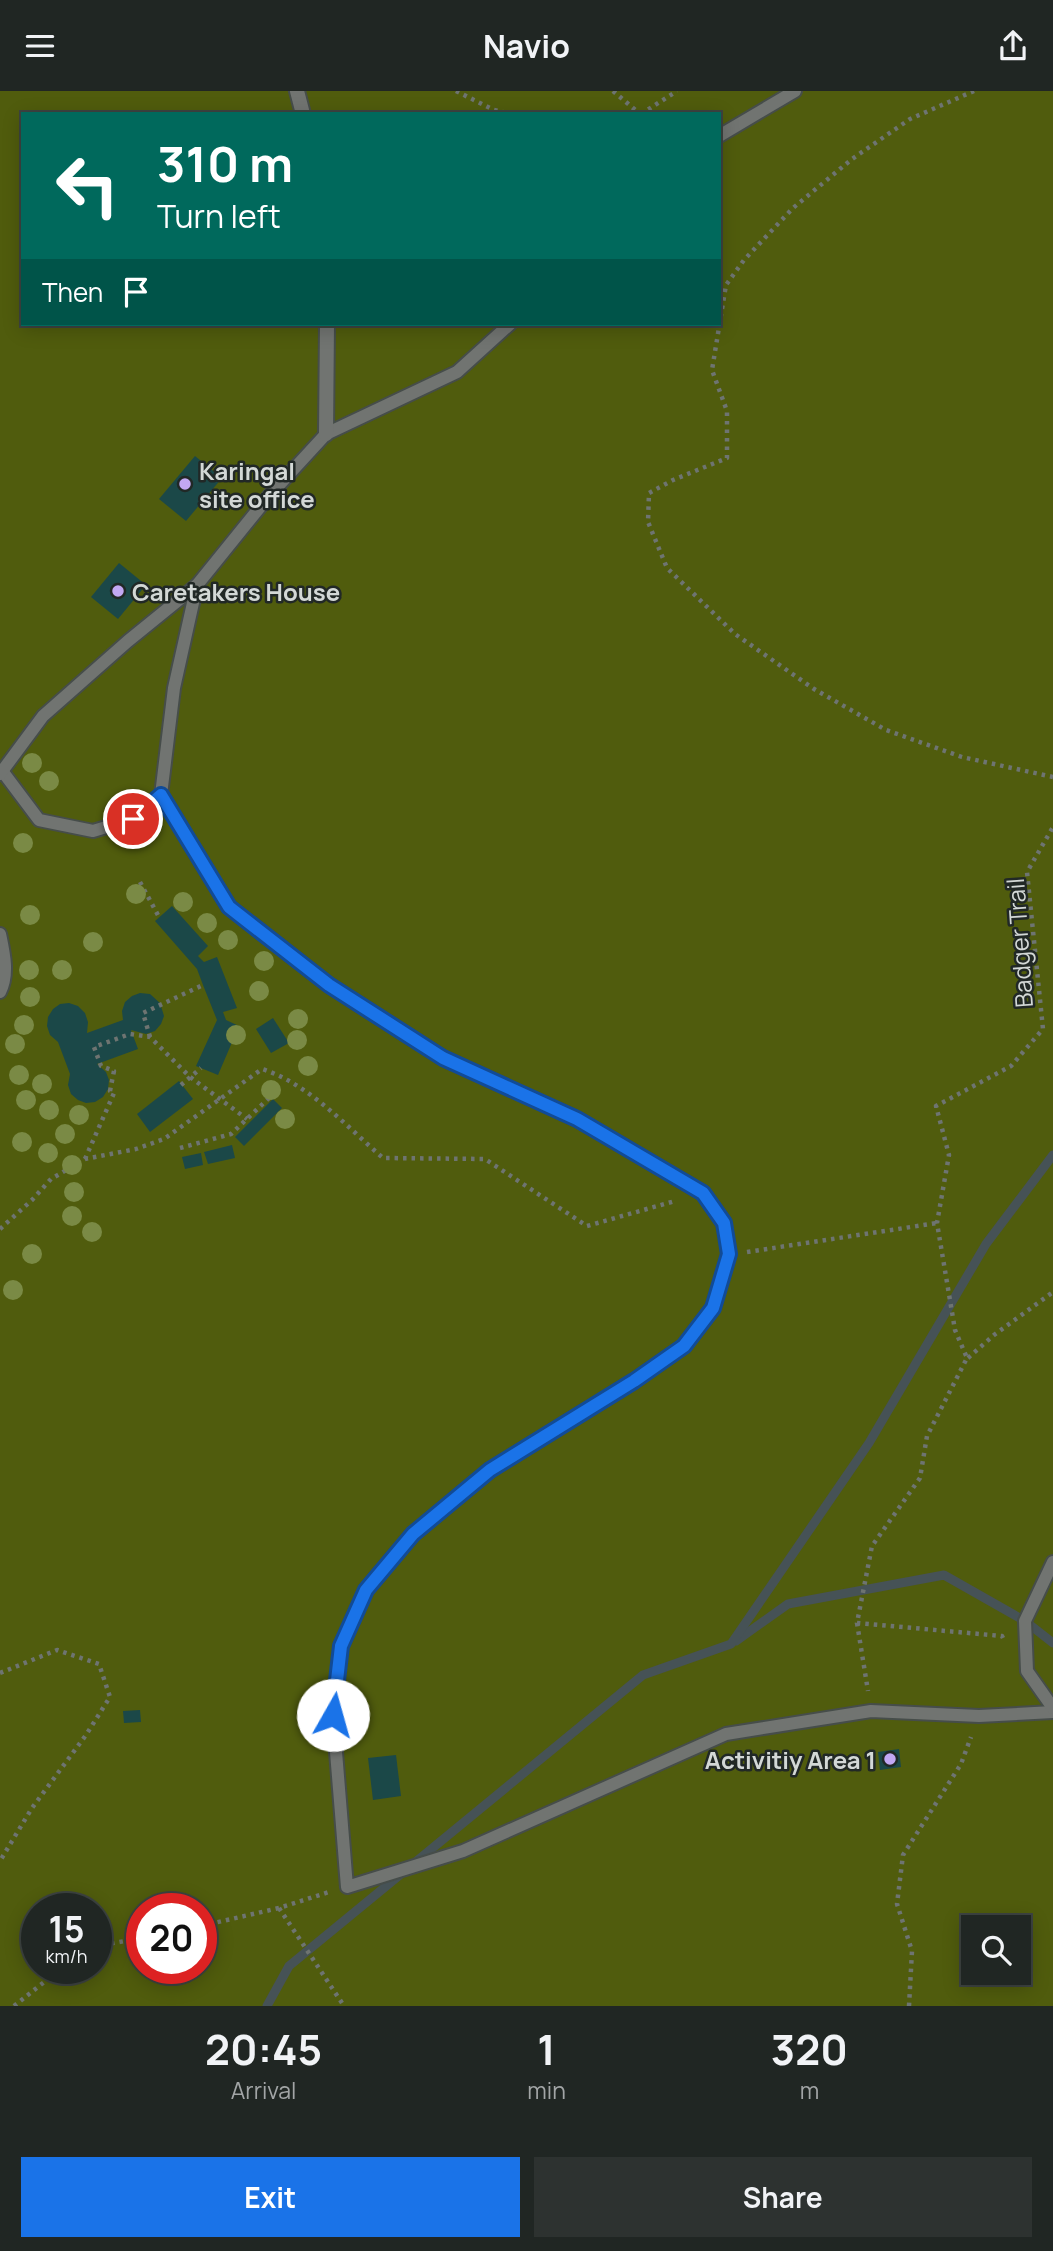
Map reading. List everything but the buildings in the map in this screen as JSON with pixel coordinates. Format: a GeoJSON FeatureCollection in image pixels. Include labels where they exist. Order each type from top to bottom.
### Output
{"type":"FeatureCollection","features":[{"type":"Feature","properties":{"kind":"street"},"geometry":{"type":"LineString","coordinates":[[297,91],[302,112]]}},
{"type":"Feature","properties":{"kind":"street"},"geometry":{"type":"LineString","coordinates":[[326,434],[327,326]]}},
{"type":"Feature","properties":{"kind":"lane"},"geometry":{"type":"LineString","coordinates":[[721,135],[795,91]]}},
{"type":"Feature","properties":{"kind":"lane"},"geometry":{"type":"LineString","coordinates":[[161,795],[133,819],[93,831],[39,820],[1,773],[43,716],[197,585],[269,496],[326,434],[457,372],[508,326]]}},
{"type":"Feature","properties":{"kind":"lane"},"geometry":{"type":"LineString","coordinates":[[197,585],[174,688],[161,795],[229,907],[329,985],[443,1058],[577,1119],[703,1193],[724,1223],[729,1254],[713,1308],[684,1346],[634,1381],[490,1470],[413,1534],[366,1590],[341,1646],[333,1715],[347,1887],[463,1851],[726,1734],[871,1711],[979,1716],[1053,1710],[1027,1671],[1025,1621],[1053,1562]]}},
{"type":"Feature","properties":{"kind":"lane"},"geometry":{"type":"LineString","coordinates":[[0,934],[6,957],[0,992]]}},
{"type":"Feature","properties":{"kind":"path"},"geometry":{"type":"LineString","coordinates":[[456,91],[502,112]]}},
{"type":"Feature","properties":{"kind":"path"},"geometry":{"type":"LineString","coordinates":[[613,91],[638,112]]}},
{"type":"Feature","properties":{"kind":"path"},"geometry":{"type":"LineString","coordinates":[[643,112],[677,91]]}},
{"type":"Feature","properties":{"kind":"path"},"geometry":{"type":"LineString","coordinates":[[721,315],[726,285],[744,260],[793,208],[852,159],[911,120],[974,91]]}},
{"type":"Feature","properties":{"kind":"path"},"geometry":{"type":"LineString","coordinates":[[719,326],[712,370],[727,411],[727,458],[649,493],[648,522],[667,568],[734,634],[814,689],[886,730],[962,757],[1053,777]]}},
{"type":"Feature","properties":{"kind":"path","name":"Badger Trail"},"geometry":{"type":"LineString","coordinates":[[967,1358],[955,1329],[937,1223],[949,1155],[936,1106],[1011,1066],[1043,1029],[1027,872],[1053,827]]}},
{"type":"Feature","properties":{"kind":"path"},"geometry":{"type":"LineString","coordinates":[[140,882],[159,918]]}},
{"type":"Feature","properties":{"kind":"path"},"geometry":{"type":"LineString","coordinates":[[203,985],[143,1013],[150,1037],[190,1077],[247,1119]]}},
{"type":"Feature","properties":{"kind":"path"},"geometry":{"type":"LineString","coordinates":[[85,1159],[114,1093],[110,1091],[114,1071],[101,1066],[94,1047],[130,1034],[150,1037]]}},
{"type":"Feature","properties":{"kind":"path"},"geometry":{"type":"LineString","coordinates":[[181,1085],[201,1068]]}},
{"type":"Feature","properties":{"kind":"path"},"geometry":{"type":"LineString","coordinates":[[0,1229],[51,1179],[85,1159],[136,1149],[164,1139],[262,1069],[278,1074],[304,1090],[383,1158],[485,1159],[587,1226],[703,1193]]}},
{"type":"Feature","properties":{"kind":"path"},"geometry":{"type":"LineString","coordinates":[[180,1148],[231,1134],[269,1098]]}},
{"type":"Feature","properties":{"kind":"path"},"geometry":{"type":"LineString","coordinates":[[729,1254],[937,1223]]}},
{"type":"Feature","properties":{"kind":"path"},"geometry":{"type":"LineString","coordinates":[[871,1711],[857,1623],[872,1546],[920,1478],[927,1436],[967,1358],[1053,1292]]}},
{"type":"Feature","properties":{"kind":"path"},"geometry":{"type":"LineString","coordinates":[[857,1623],[1002,1636],[1027,1671]]}},
{"type":"Feature","properties":{"kind":"path"},"geometry":{"type":"LineString","coordinates":[[0,1673],[57,1650],[99,1664],[110,1697],[86,1735],[32,1808],[0,1861]]}},
{"type":"Feature","properties":{"kind":"path"},"geometry":{"type":"LineString","coordinates":[[908,2006],[912,1951],[897,1904],[903,1855],[961,1764],[979,1716]]}},
{"type":"Feature","properties":{"kind":"path"},"geometry":{"type":"LineString","coordinates":[[217,1922],[279,1908],[347,1887]]}},
{"type":"Feature","properties":{"kind":"path"},"geometry":{"type":"LineString","coordinates":[[279,1908],[344,2006]]}},
{"type":"Feature","properties":{"kind":"path"},"geometry":{"type":"LineString","coordinates":[[14,2006],[42,1984]]}},
{"type":"Feature","properties":{"kind":"green space"},"geometry":{"type":"Polygon","coordinates":[[[0,91],[1053,91],[1053,2006],[0,2006],[0,91]]]}},
{"type":"Feature","properties":{"kind":"waterway"},"geometry":{"type":"LineString","coordinates":[[267,2006],[289,1966],[643,1675],[731,1644],[869,1443],[986,1244],[1053,1155]]}},
{"type":"Feature","properties":{"kind":"waterway"},"geometry":{"type":"LineString","coordinates":[[736,1641],[788,1604],[944,1575],[1025,1621],[1053,1643]]}},
{"type":"Feature","properties":{"kind":"place","name":"Karingal site office"},"geometry":{"type":"Point","coordinates":[185,484]}},
{"type":"Feature","properties":{"kind":"place","name":"Caretakers House"},"geometry":{"type":"Point","coordinates":[118,591]}},
{"type":"Feature","properties":{"kind":"place","name":"Activitiy Area 1"},"geometry":{"type":"Point","coordinates":[890,1759]}},
{"type":"Feature","properties":{"kind":"route"},"geometry":{"type":"LineString","coordinates":[[133,819],[161,795],[229,907],[329,985],[443,1058],[577,1119],[703,1193],[724,1223],[729,1254],[713,1308],[684,1346],[634,1381],[490,1470],[413,1534],[366,1590],[341,1646],[333,1715]]}}]}
